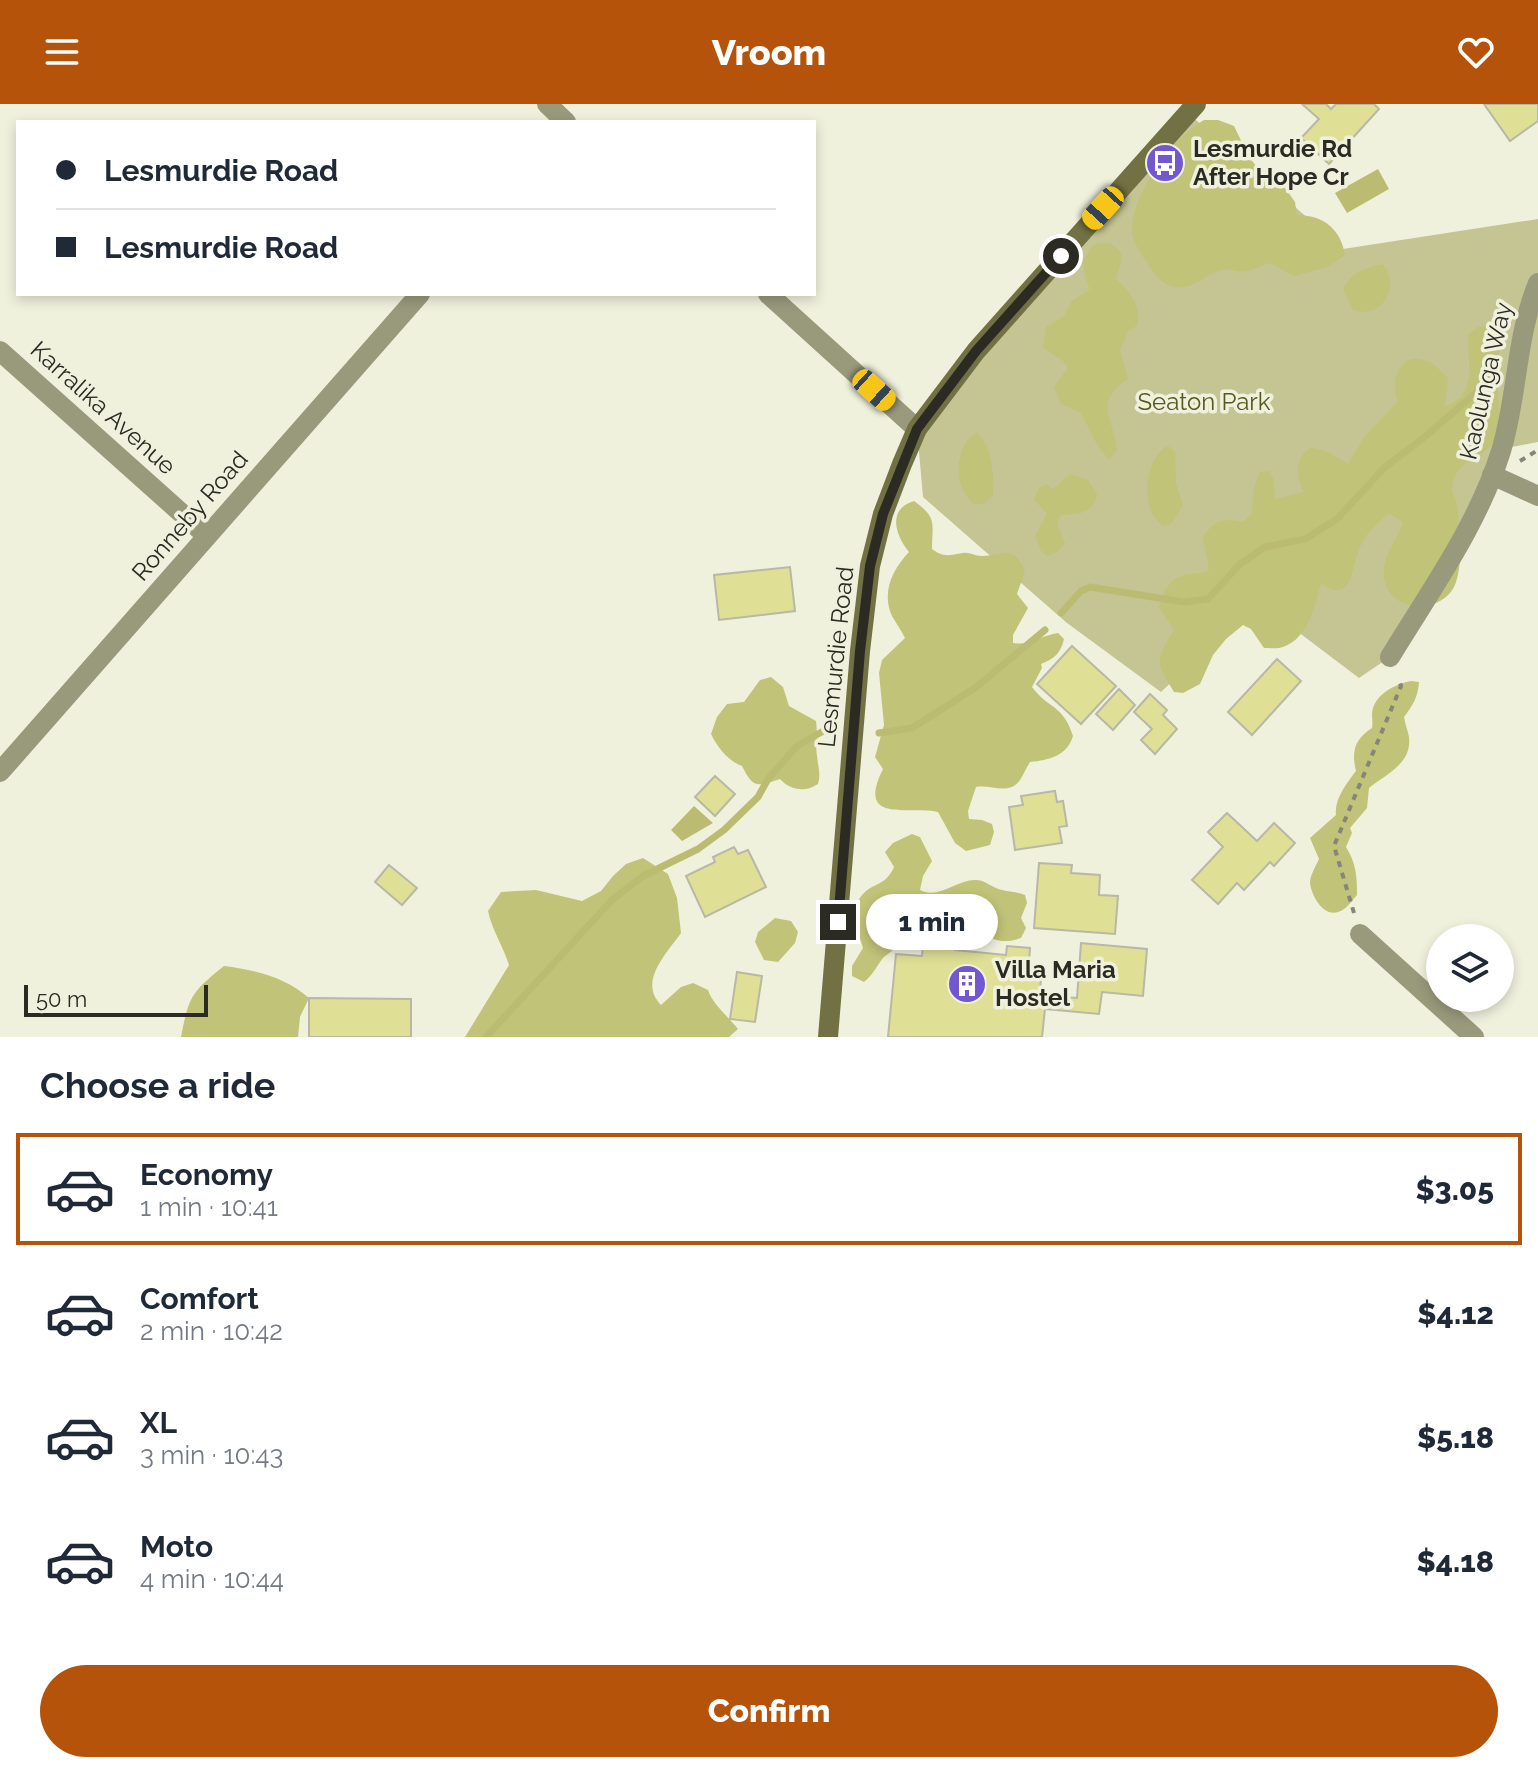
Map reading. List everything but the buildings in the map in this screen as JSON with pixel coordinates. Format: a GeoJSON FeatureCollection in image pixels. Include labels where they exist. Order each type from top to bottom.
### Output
{"type":"FeatureCollection","features":[{"type":"Feature","properties":{"kind":"main road","name":"Lesmurdie Road"},"geometry":{"type":"LineString","coordinates":[[828,1037],[860,651],[870,566],[883,514],[917,429],[976,351],[1196,104]]}},
{"type":"Feature","properties":{"kind":"street"},"geometry":{"type":"LineString","coordinates":[[547,104],[564,120]]}},
{"type":"Feature","properties":{"kind":"street","name":"Kaolunga Way"},"geometry":{"type":"LineString","coordinates":[[1390,657],[1478,511],[1502,449],[1527,311],[1538,283]]}},
{"type":"Feature","properties":{"kind":"street","name":"Ronneby Road"},"geometry":{"type":"LineString","coordinates":[[0,772],[418,296]]}},
{"type":"Feature","properties":{"kind":"street"},"geometry":{"type":"LineString","coordinates":[[770,296],[917,429]]}},
{"type":"Feature","properties":{"kind":"street","name":"Karralika Avenue"},"geometry":{"type":"LineString","coordinates":[[0,351],[207,536]]}},
{"type":"Feature","properties":{"kind":"street"},"geometry":{"type":"LineString","coordinates":[[1492,475],[1538,496]]}},
{"type":"Feature","properties":{"kind":"street"},"geometry":{"type":"LineString","coordinates":[[1360,934],[1474,1037]]}},
{"type":"Feature","properties":{"kind":"path"},"geometry":{"type":"LineString","coordinates":[[1360,934],[1334,846],[1401,686],[1390,657]]}},
{"type":"Feature","properties":{"kind":"green space","name":"Seaton Park"},"geometry":{"type":"Polygon","coordinates":[[[1188,113],[1343,249],[1538,219],[1538,442],[1502,449],[1390,657],[1359,678],[1257,601],[1161,692],[1067,623],[923,497],[917,429],[1188,113]]]}},
{"type":"Feature","properties":{"kind":"shaded area"},"geometry":{"type":"Polygon","coordinates":[[[1204,120],[1218,120],[1234,126],[1257,167],[1281,182],[1295,202],[1297,215],[1315,218],[1329,225],[1339,238],[1345,255],[1328,267],[1294,276],[1270,263],[1252,270],[1222,270],[1183,287],[1172,286],[1159,279],[1134,240],[1134,216],[1156,168],[1180,139],[1204,120]]]}},
{"type":"Feature","properties":{"kind":"shaded area"},"geometry":{"type":"Polygon","coordinates":[[[1378,169],[1389,189],[1347,213],[1335,193],[1378,169]]]}},
{"type":"Feature","properties":{"kind":"shaded area"},"geometry":{"type":"Polygon","coordinates":[[[1111,244],[1120,251],[1122,259],[1116,279],[1134,300],[1138,312],[1137,326],[1129,330],[1120,350],[1128,379],[1117,387],[1108,403],[1117,450],[1109,460],[1096,443],[1081,413],[1061,404],[1054,387],[1068,368],[1043,348],[1046,327],[1063,317],[1072,301],[1090,289],[1083,260],[1093,245],[1111,244]]]}},
{"type":"Feature","properties":{"kind":"shaded area"},"geometry":{"type":"Polygon","coordinates":[[[1383,264],[1390,283],[1385,300],[1372,311],[1353,310],[1343,290],[1346,284],[1359,272],[1383,264]]]}},
{"type":"Feature","properties":{"kind":"shaded area"},"geometry":{"type":"Polygon","coordinates":[[[1492,325],[1502,334],[1497,366],[1498,429],[1492,444],[1464,465],[1453,480],[1460,557],[1457,579],[1446,597],[1436,603],[1412,606],[1391,594],[1385,582],[1384,567],[1403,522],[1389,513],[1363,542],[1345,587],[1331,589],[1321,583],[1310,620],[1292,643],[1281,648],[1264,648],[1251,629],[1243,625],[1213,655],[1200,684],[1183,693],[1174,692],[1160,661],[1174,630],[1159,607],[1166,590],[1177,578],[1209,570],[1203,537],[1207,531],[1220,522],[1243,522],[1252,513],[1254,487],[1260,472],[1269,471],[1273,477],[1275,499],[1304,492],[1298,467],[1302,456],[1311,447],[1328,452],[1348,464],[1365,436],[1398,402],[1396,377],[1403,364],[1410,360],[1427,361],[1438,368],[1448,378],[1445,407],[1456,401],[1463,394],[1469,377],[1468,335],[1478,327],[1492,325]]]}},
{"type":"Feature","properties":{"kind":"shaded area"},"geometry":{"type":"Polygon","coordinates":[[[977,433],[989,453],[993,496],[984,503],[973,504],[964,491],[959,473],[962,449],[977,433]]]}},
{"type":"Feature","properties":{"kind":"shaded area"},"geometry":{"type":"Polygon","coordinates":[[[1168,446],[1175,452],[1176,484],[1183,505],[1172,523],[1164,526],[1151,510],[1148,485],[1154,461],[1168,446]]]}},
{"type":"Feature","properties":{"kind":"shaded area"},"geometry":{"type":"Polygon","coordinates":[[[1071,474],[1088,480],[1097,494],[1095,501],[1089,509],[1061,515],[1057,523],[1065,543],[1058,552],[1047,556],[1041,551],[1035,536],[1047,514],[1034,499],[1039,488],[1046,484],[1052,489],[1071,474]]]}},
{"type":"Feature","properties":{"kind":"shaded area"},"geometry":{"type":"Polygon","coordinates":[[[914,501],[930,517],[932,549],[936,552],[982,556],[1007,553],[1017,557],[1025,571],[1017,594],[1028,608],[1013,635],[1013,643],[1025,643],[1058,633],[1064,639],[1056,655],[1041,664],[1032,687],[1065,718],[1073,736],[1070,743],[1056,756],[1030,762],[1016,785],[1005,788],[976,787],[968,811],[969,819],[992,824],[994,832],[990,845],[966,851],[955,843],[938,812],[890,809],[881,805],[876,798],[876,787],[883,769],[875,757],[884,725],[879,673],[882,660],[905,638],[892,616],[888,598],[890,581],[909,552],[900,538],[896,523],[900,510],[914,501]]]}},
{"type":"Feature","properties":{"kind":"shaded area"},"geometry":{"type":"Polygon","coordinates":[[[771,677],[783,687],[789,706],[816,721],[819,777],[818,784],[808,789],[788,786],[780,779],[756,784],[742,766],[724,753],[711,734],[717,717],[727,704],[744,702],[760,680],[771,677]]]}},
{"type":"Feature","properties":{"kind":"shaded area"},"geometry":{"type":"Polygon","coordinates":[[[1411,681],[1419,682],[1418,692],[1404,717],[1409,746],[1402,761],[1369,788],[1367,808],[1350,828],[1352,833],[1346,847],[1355,870],[1357,895],[1344,909],[1331,913],[1321,906],[1311,889],[1311,877],[1319,859],[1310,838],[1336,815],[1339,797],[1356,771],[1356,746],[1372,728],[1376,701],[1392,688],[1411,681]]]}},
{"type":"Feature","properties":{"kind":"shaded area"},"geometry":{"type":"Polygon","coordinates":[[[694,806],[713,823],[682,841],[671,830],[694,806]]]}},
{"type":"Feature","properties":{"kind":"shaded area"},"geometry":{"type":"Polygon","coordinates":[[[912,834],[920,837],[932,861],[923,876],[920,890],[934,893],[976,880],[1025,895],[1027,903],[1021,918],[1026,928],[1021,938],[1005,941],[961,928],[923,930],[883,958],[864,982],[852,976],[852,966],[863,948],[856,921],[857,904],[867,890],[889,876],[894,867],[885,852],[893,843],[912,834]]]}},
{"type":"Feature","properties":{"kind":"shaded area"},"geometry":{"type":"Polygon","coordinates":[[[643,858],[668,874],[677,898],[681,933],[657,968],[652,987],[655,996],[661,1005],[681,987],[693,983],[708,990],[717,1006],[738,1029],[729,1037],[465,1037],[509,965],[488,911],[501,892],[536,890],[582,901],[601,891],[626,864],[643,858]]]}},
{"type":"Feature","properties":{"kind":"shaded area"},"geometry":{"type":"Polygon","coordinates":[[[775,918],[791,921],[798,932],[795,943],[778,962],[764,960],[755,942],[758,932],[775,918]]]}},
{"type":"Feature","properties":{"kind":"shaded area"},"geometry":{"type":"Polygon","coordinates":[[[224,966],[270,976],[309,998],[300,1017],[298,1037],[181,1037],[194,996],[224,966]]]}},
{"type":"Feature","properties":{"kind":"waterway"},"geometry":{"type":"LineString","coordinates":[[1061,613],[1081,591],[1090,587],[1184,602],[1208,599],[1240,564],[1265,547],[1305,539],[1337,519],[1384,468],[1476,393],[1492,388]]}},
{"type":"Feature","properties":{"kind":"waterway"},"geometry":{"type":"LineString","coordinates":[[879,733],[912,728],[975,688],[1045,630]]}},
{"type":"Feature","properties":{"kind":"waterway"},"geometry":{"type":"LineString","coordinates":[[486,1037],[612,900],[643,876],[698,849],[724,830],[758,797],[768,779],[797,746],[825,730]]}},
{"type":"Feature","properties":{"kind":"place","name":"Lesmurdie Rd After Hope Cr"},"geometry":{"type":"Point","coordinates":[1165,163]}},
{"type":"Feature","properties":{"kind":"place","name":"Villa Maria Hostel"},"geometry":{"type":"Point","coordinates":[967,984]}},
{"type":"Feature","properties":{"kind":"route"},"geometry":{"type":"LineString","coordinates":[[838,922],[860,651],[870,566],[883,514],[917,429],[976,351],[1061,256]]}}]}
